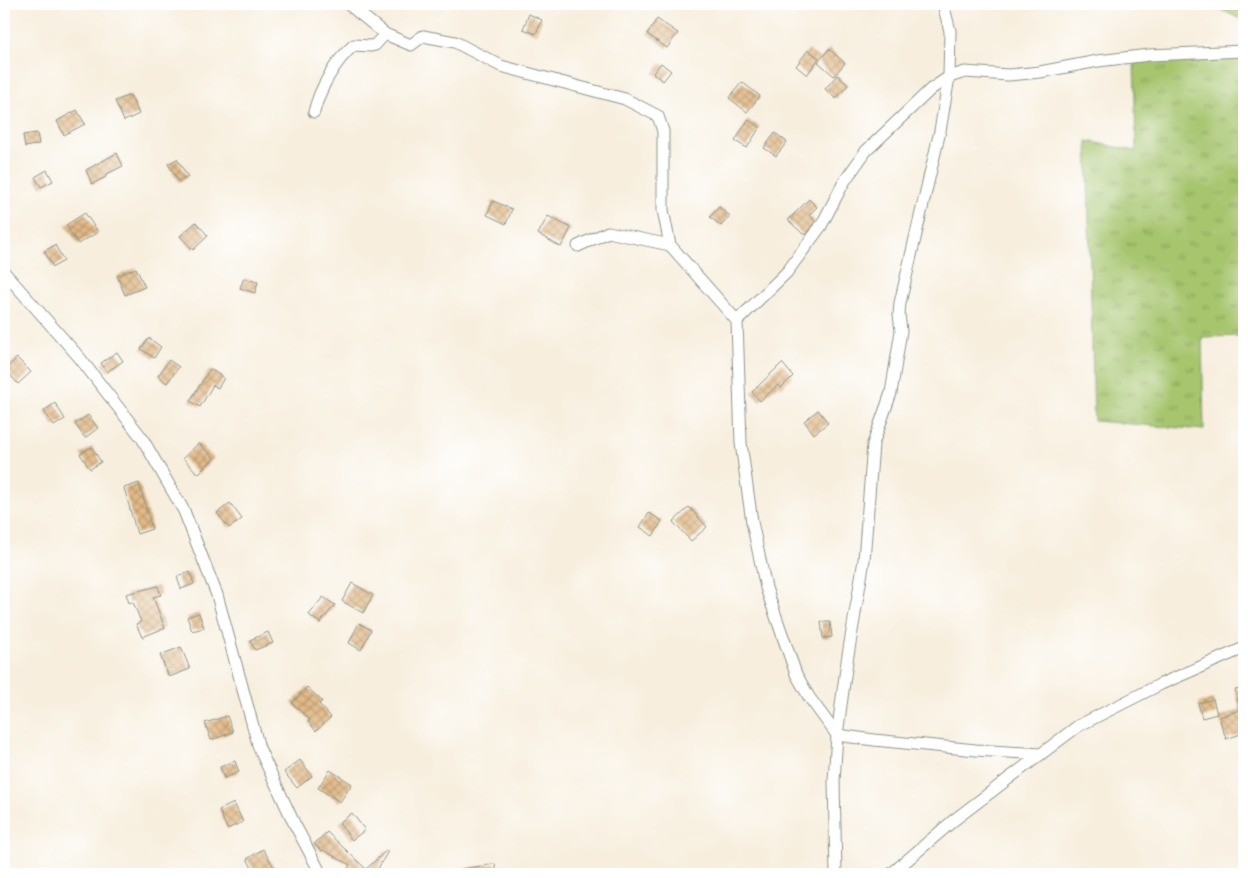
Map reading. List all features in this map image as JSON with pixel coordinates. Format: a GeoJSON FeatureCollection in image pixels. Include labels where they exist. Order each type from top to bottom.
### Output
{"type":"FeatureCollection","features":[{"type":"Feature","properties":{"kind":"street"},"geometry":{"type":"LineString","coordinates":[[348,4],[384,34],[411,44],[423,36],[455,42],[501,66],[625,99],[658,116],[663,131],[664,210],[670,245],[737,321],[741,443],[752,522],[766,588],[796,674],[809,697],[837,735],[976,750],[1041,754]]}},
{"type":"Feature","properties":{"kind":"street"},"geometry":{"type":"LineString","coordinates":[[836,874],[834,781],[837,735],[847,660],[864,560],[872,444],[891,393],[902,331],[899,314],[900,303],[940,131],[949,77],[950,31],[943,4]]}},
{"type":"Feature","properties":{"kind":"street"},"geometry":{"type":"LineString","coordinates":[[314,112],[316,103],[332,72],[348,50],[354,45],[371,46],[384,34]]}},
{"type":"Feature","properties":{"kind":"street"},"geometry":{"type":"LineString","coordinates":[[737,321],[787,272],[821,226],[844,182],[866,151],[932,89],[949,77],[965,72],[1010,75],[1040,72],[1098,61],[1149,55],[1244,51]]}},
{"type":"Feature","properties":{"kind":"street"},"geometry":{"type":"LineString","coordinates":[[949,63],[965,72]]}},
{"type":"Feature","properties":{"kind":"street"},"geometry":{"type":"LineString","coordinates":[[578,246],[608,232],[670,245]]}},
{"type":"Feature","properties":{"kind":"street"},"geometry":{"type":"LineString","coordinates":[[4,272],[79,357],[142,438],[184,511],[216,595],[260,748],[294,823],[321,874]]}},
{"type":"Feature","properties":{"kind":"street"},"geometry":{"type":"LineString","coordinates":[[890,874],[954,820],[1078,726],[1161,684],[1244,648]]}},
{"type":"Feature","properties":{"kind":"green space"},"geometry":{"type":"Polygon","coordinates":[[[1210,4],[1244,4],[1244,18],[1238,18],[1210,4]]]}},
{"type":"Feature","properties":{"kind":"green space"},"geometry":{"type":"Polygon","coordinates":[[[1244,55],[1244,336],[1202,337],[1204,430],[1094,421],[1087,141],[1136,151],[1134,57],[1244,55]]]}},
{"type":"Feature","properties":{"kind":"building"},"geometry":{"type":"Polygon","coordinates":[[[529,14],[542,20],[536,34],[523,29],[529,14]]]}},
{"type":"Feature","properties":{"kind":"building"},"geometry":{"type":"Polygon","coordinates":[[[657,19],[678,33],[667,48],[647,34],[657,19]]]}},
{"type":"Feature","properties":{"kind":"building"},"geometry":{"type":"Polygon","coordinates":[[[829,49],[845,63],[834,76],[818,62],[829,49]]]}},
{"type":"Feature","properties":{"kind":"building"},"geometry":{"type":"Polygon","coordinates":[[[808,50],[819,58],[807,75],[796,66],[808,50]]]}},
{"type":"Feature","properties":{"kind":"building"},"geometry":{"type":"Polygon","coordinates":[[[661,63],[671,71],[663,81],[653,73],[661,63]]]}},
{"type":"Feature","properties":{"kind":"building"},"geometry":{"type":"Polygon","coordinates":[[[837,75],[848,85],[836,99],[825,89],[837,75]]]}},
{"type":"Feature","properties":{"kind":"building"},"geometry":{"type":"Polygon","coordinates":[[[742,82],[760,96],[747,112],[729,98],[742,82]]]}},
{"type":"Feature","properties":{"kind":"building"},"geometry":{"type":"Polygon","coordinates":[[[130,95],[139,114],[124,121],[115,101],[130,95]]]}},
{"type":"Feature","properties":{"kind":"building"},"geometry":{"type":"Polygon","coordinates":[[[77,110],[85,124],[64,135],[57,121],[77,110]]]}},
{"type":"Feature","properties":{"kind":"building"},"geometry":{"type":"Polygon","coordinates":[[[748,120],[760,127],[747,148],[735,141],[748,120]]]}},
{"type":"Feature","properties":{"kind":"building"},"geometry":{"type":"Polygon","coordinates":[[[37,133],[39,144],[25,147],[23,135],[37,133]]]}},
{"type":"Feature","properties":{"kind":"building"},"geometry":{"type":"Polygon","coordinates":[[[775,133],[787,142],[776,156],[764,148],[775,133]]]}},
{"type":"Feature","properties":{"kind":"building"},"geometry":{"type":"Polygon","coordinates":[[[117,153],[123,166],[92,184],[86,170],[117,153]]]}},
{"type":"Feature","properties":{"kind":"building"},"geometry":{"type":"Polygon","coordinates":[[[177,159],[188,177],[179,182],[168,164],[177,159]]]}},
{"type":"Feature","properties":{"kind":"building"},"geometry":{"type":"Polygon","coordinates":[[[47,170],[53,181],[41,187],[35,177],[47,170]]]}},
{"type":"Feature","properties":{"kind":"building"},"geometry":{"type":"Polygon","coordinates":[[[809,199],[817,207],[809,215],[815,221],[806,234],[803,234],[788,220],[809,199]]]}},
{"type":"Feature","properties":{"kind":"building"},"geometry":{"type":"Polygon","coordinates":[[[493,201],[512,209],[506,224],[487,215],[493,201]]]}},
{"type":"Feature","properties":{"kind":"building"},"geometry":{"type":"Polygon","coordinates":[[[719,207],[730,216],[721,226],[710,217],[719,207]]]}},
{"type":"Feature","properties":{"kind":"building"},"geometry":{"type":"Polygon","coordinates":[[[85,213],[98,232],[78,244],[66,225],[85,213]]]}},
{"type":"Feature","properties":{"kind":"building"},"geometry":{"type":"Polygon","coordinates":[[[548,216],[571,228],[561,247],[538,234],[548,216]]]}},
{"type":"Feature","properties":{"kind":"building"},"geometry":{"type":"Polygon","coordinates":[[[196,222],[208,236],[193,250],[180,236],[196,222]]]}},
{"type":"Feature","properties":{"kind":"building"},"geometry":{"type":"Polygon","coordinates":[[[55,245],[64,261],[53,267],[44,251],[55,245]]]}},
{"type":"Feature","properties":{"kind":"building"},"geometry":{"type":"Polygon","coordinates":[[[136,268],[145,287],[125,295],[117,276],[136,268]]]}},
{"type":"Feature","properties":{"kind":"building"},"geometry":{"type":"Polygon","coordinates":[[[244,278],[258,282],[255,293],[240,288],[244,278]]]}},
{"type":"Feature","properties":{"kind":"building"},"geometry":{"type":"Polygon","coordinates":[[[149,338],[161,347],[154,358],[141,349],[149,338]]]}},
{"type":"Feature","properties":{"kind":"building"},"geometry":{"type":"Polygon","coordinates":[[[117,352],[123,361],[107,372],[101,363],[117,352]]]}},
{"type":"Feature","properties":{"kind":"building"},"geometry":{"type":"Polygon","coordinates":[[[17,358],[31,372],[18,384],[5,369],[17,358]]]}},
{"type":"Feature","properties":{"kind":"building"},"geometry":{"type":"Polygon","coordinates":[[[169,360],[179,367],[167,383],[158,376],[169,360]]]}},
{"type":"Feature","properties":{"kind":"building"},"geometry":{"type":"Polygon","coordinates":[[[782,363],[793,376],[781,388],[778,385],[760,401],[752,392],[782,363]]]}},
{"type":"Feature","properties":{"kind":"building"},"geometry":{"type":"Polygon","coordinates":[[[210,369],[224,378],[218,388],[213,385],[200,407],[190,401],[210,369]]]}},
{"type":"Feature","properties":{"kind":"building"},"geometry":{"type":"Polygon","coordinates":[[[55,403],[65,419],[54,426],[44,411],[55,403]]]}},
{"type":"Feature","properties":{"kind":"building"},"geometry":{"type":"Polygon","coordinates":[[[818,410],[828,423],[814,434],[804,421],[818,410]]]}},
{"type":"Feature","properties":{"kind":"building"},"geometry":{"type":"Polygon","coordinates":[[[88,415],[98,428],[85,438],[75,424],[88,415]]]}},
{"type":"Feature","properties":{"kind":"building"},"geometry":{"type":"Polygon","coordinates":[[[199,443],[214,458],[198,474],[183,458],[199,443]]]}},
{"type":"Feature","properties":{"kind":"building"},"geometry":{"type":"Polygon","coordinates":[[[92,447],[101,462],[90,469],[80,454],[92,447]]]}},
{"type":"Feature","properties":{"kind":"building"},"geometry":{"type":"Polygon","coordinates":[[[139,483],[152,529],[137,534],[124,488],[139,483]]]}},
{"type":"Feature","properties":{"kind":"building"},"geometry":{"type":"Polygon","coordinates":[[[230,503],[242,519],[229,528],[217,513],[230,503]]]}},
{"type":"Feature","properties":{"kind":"building"},"geometry":{"type":"Polygon","coordinates":[[[689,507],[707,527],[691,541],[673,522],[689,507]]]}},
{"type":"Feature","properties":{"kind":"building"},"geometry":{"type":"Polygon","coordinates":[[[649,513],[662,521],[653,536],[640,527],[649,513]]]}},
{"type":"Feature","properties":{"kind":"building"},"geometry":{"type":"Polygon","coordinates":[[[190,572],[194,584],[181,589],[177,577],[190,572]]]}},
{"type":"Feature","properties":{"kind":"building"},"geometry":{"type":"Polygon","coordinates":[[[352,583],[373,595],[363,613],[342,601],[352,583]]]}},
{"type":"Feature","properties":{"kind":"building"},"geometry":{"type":"Polygon","coordinates":[[[158,586],[161,595],[153,597],[165,628],[142,637],[136,624],[141,622],[133,602],[129,603],[126,594],[158,586]]]}},
{"type":"Feature","properties":{"kind":"building"},"geometry":{"type":"Polygon","coordinates":[[[323,597],[335,605],[320,623],[309,615],[323,597]]]}},
{"type":"Feature","properties":{"kind":"building"},"geometry":{"type":"Polygon","coordinates":[[[199,613],[204,628],[192,631],[187,617],[199,613]]]}},
{"type":"Feature","properties":{"kind":"building"},"geometry":{"type":"Polygon","coordinates":[[[821,622],[830,622],[832,637],[823,638],[821,622]]]}},
{"type":"Feature","properties":{"kind":"building"},"geometry":{"type":"Polygon","coordinates":[[[359,623],[371,630],[361,650],[349,643],[359,623]]]}},
{"type":"Feature","properties":{"kind":"building"},"geometry":{"type":"Polygon","coordinates":[[[268,632],[273,643],[255,650],[250,640],[268,632]]]}},
{"type":"Feature","properties":{"kind":"building"},"geometry":{"type":"Polygon","coordinates":[[[181,647],[190,669],[169,677],[160,655],[181,647]]]}},
{"type":"Feature","properties":{"kind":"building"},"geometry":{"type":"Polygon","coordinates":[[[307,687],[322,701],[319,704],[331,717],[316,731],[308,722],[310,720],[292,703],[307,687]]]}},
{"type":"Feature","properties":{"kind":"building"},"geometry":{"type":"Polygon","coordinates":[[[1244,688],[1244,715],[1242,715],[1244,733],[1226,739],[1219,717],[1240,710],[1235,690],[1244,688]]]}},
{"type":"Feature","properties":{"kind":"building"},"geometry":{"type":"Polygon","coordinates":[[[1213,699],[1217,714],[1202,718],[1198,703],[1213,699]]]}},
{"type":"Feature","properties":{"kind":"building"},"geometry":{"type":"Polygon","coordinates":[[[227,716],[233,732],[211,740],[205,723],[227,716]]]}},
{"type":"Feature","properties":{"kind":"building"},"geometry":{"type":"Polygon","coordinates":[[[300,760],[312,776],[297,788],[284,772],[300,760]]]}},
{"type":"Feature","properties":{"kind":"building"},"geometry":{"type":"Polygon","coordinates":[[[235,761],[239,772],[224,778],[220,767],[235,761]]]}},
{"type":"Feature","properties":{"kind":"building"},"geometry":{"type":"Polygon","coordinates":[[[330,770],[352,784],[340,802],[318,788],[330,770]]]}},
{"type":"Feature","properties":{"kind":"building"},"geometry":{"type":"Polygon","coordinates":[[[234,803],[243,822],[227,829],[219,810],[234,803]]]}},
{"type":"Feature","properties":{"kind":"building"},"geometry":{"type":"Polygon","coordinates":[[[352,813],[365,830],[352,840],[339,823],[352,813]]]}},
{"type":"Feature","properties":{"kind":"building"},"geometry":{"type":"Polygon","coordinates":[[[327,832],[366,869],[388,851],[375,874],[345,874],[350,865],[322,851],[314,844],[327,832]]]}},
{"type":"Feature","properties":{"kind":"building"},"geometry":{"type":"Polygon","coordinates":[[[263,849],[274,867],[262,874],[256,874],[247,859],[263,849]]]}},
{"type":"Feature","properties":{"kind":"building"},"geometry":{"type":"Polygon","coordinates":[[[495,864],[497,874],[461,874],[461,869],[495,864]]]}}]}
